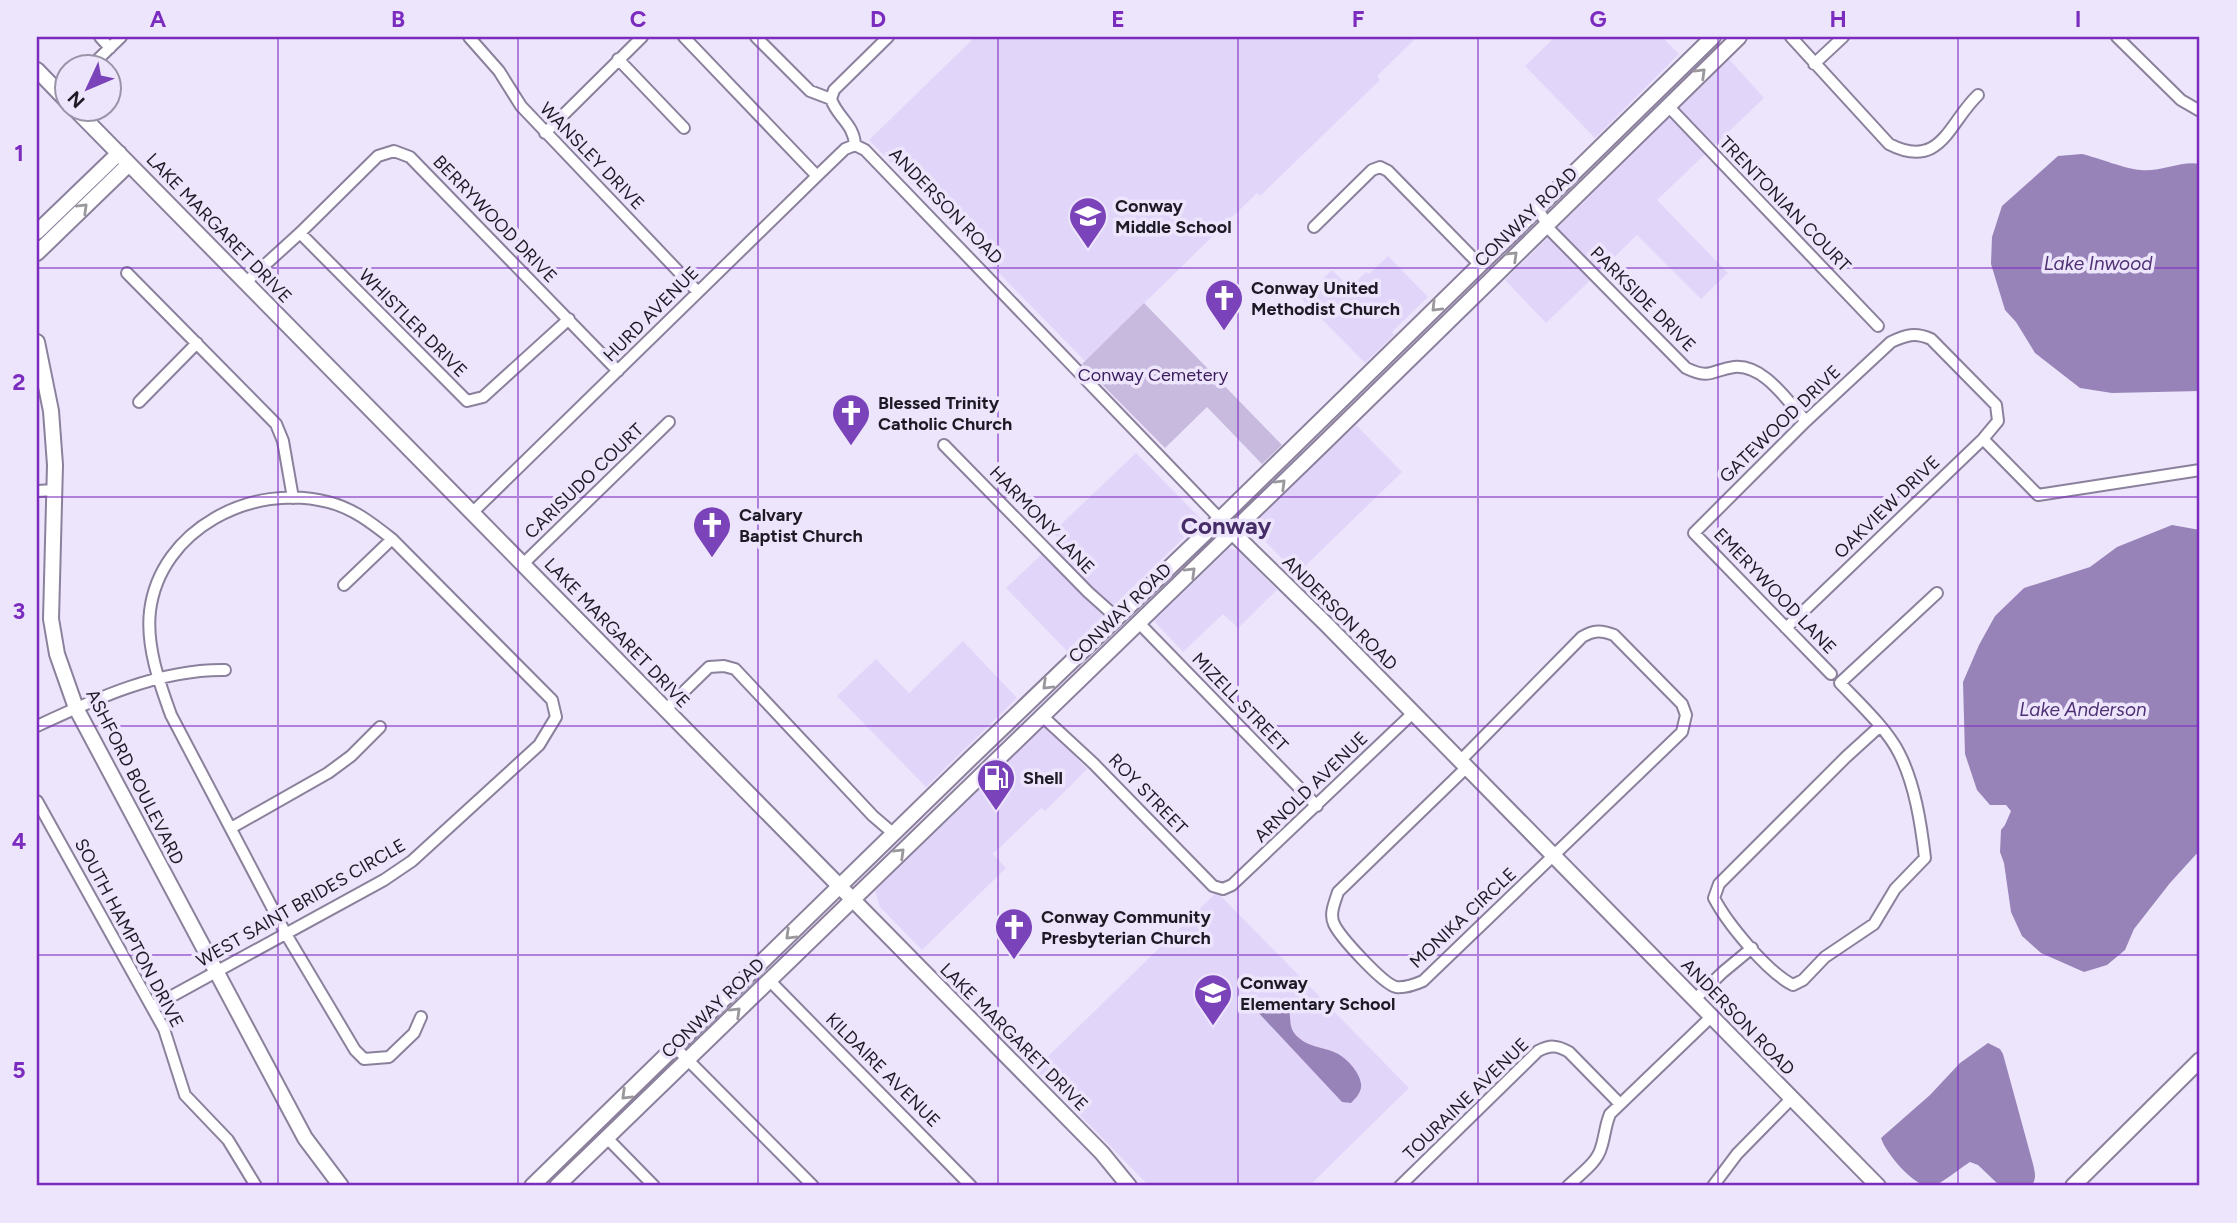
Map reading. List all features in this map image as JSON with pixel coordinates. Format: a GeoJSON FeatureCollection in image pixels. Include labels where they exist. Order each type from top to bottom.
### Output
{"type":"FeatureCollection","features":[{"type":"Feature","properties":{"kind":"street"},"geometry":{"type":"LineString","coordinates":[[100,37],[110,48]]}},
{"type":"Feature","properties":{"kind":"street"},"geometry":{"type":"LineString","coordinates":[[106,52],[121,37]]}},
{"type":"Feature","properties":{"kind":"street","name":"WANSLEY DRIVE"},"geometry":{"type":"LineString","coordinates":[[470,37],[499,71],[521,107],[698,292]]}},
{"type":"Feature","properties":{"kind":"street"},"geometry":{"type":"LineString","coordinates":[[545,133],[642,37]]}},
{"type":"Feature","properties":{"kind":"street"},"geometry":{"type":"LineString","coordinates":[[684,37],[817,176]]}},
{"type":"Feature","properties":{"kind":"street","name":"ANDERSON ROAD"},"geometry":{"type":"LineString","coordinates":[[756,37],[810,91],[831,99],[855,135],[855,145],[865,150],[1220,520],[1878,1186]]}},
{"type":"Feature","properties":{"kind":"street"},"geometry":{"type":"LineString","coordinates":[[831,99],[834,90],[888,37]]}},
{"type":"Feature","properties":{"kind":"street","name":"CONWAY ROAD"},"geometry":{"type":"LineString","coordinates":[[532,1186],[1220,520],[1713,37]]}},
{"type":"Feature","properties":{"kind":"street","name":"CONWAY ROAD"},"geometry":{"type":"LineString","coordinates":[[557,1186],[1233,532],[1739,37]]}},
{"type":"Feature","properties":{"kind":"street"},"geometry":{"type":"LineString","coordinates":[[1790,37],[1889,144],[1905,152],[1928,149],[1942,143],[1969,103],[1978,95]]}},
{"type":"Feature","properties":{"kind":"street"},"geometry":{"type":"LineString","coordinates":[[1814,64],[1843,37]]}},
{"type":"Feature","properties":{"kind":"street"},"geometry":{"type":"LineString","coordinates":[[2117,37],[2180,100],[2200,111]]}},
{"type":"Feature","properties":{"kind":"street"},"geometry":{"type":"LineString","coordinates":[[1668,106],[1672,90],[1692,57]]}},
{"type":"Feature","properties":{"kind":"street"},"geometry":{"type":"LineString","coordinates":[[618,59],[684,128]]}},
{"type":"Feature","properties":{"kind":"street"},"geometry":{"type":"LineString","coordinates":[[37,71],[52,84]]}},
{"type":"Feature","properties":{"kind":"street","name":"TRENTONIAN COURT"},"geometry":{"type":"LineString","coordinates":[[1668,106],[1878,326]]}},
{"type":"Feature","properties":{"kind":"street"},"geometry":{"type":"LineString","coordinates":[[1611,161],[1634,126],[1636,111]]}},
{"type":"Feature","properties":{"kind":"street","name":"LAKE MARGARET DRIVE"},"geometry":{"type":"LineString","coordinates":[[88,122],[1102,1153],[1129,1186]]}},
{"type":"Feature","properties":{"kind":"street","name":"HURD AVENUE"},"geometry":{"type":"LineString","coordinates":[[473,512],[845,149],[855,145]]}},
{"type":"Feature","properties":{"kind":"street","name":"BERRYWOOD DRIVE"},"geometry":{"type":"LineString","coordinates":[[245,283],[378,156],[394,150],[410,157],[618,371]]}},
{"type":"Feature","properties":{"kind":"street"},"geometry":{"type":"LineString","coordinates":[[37,232],[124,159]]}},
{"type":"Feature","properties":{"kind":"street"},"geometry":{"type":"LineString","coordinates":[[37,253],[124,159]]}},
{"type":"Feature","properties":{"kind":"street"},"geometry":{"type":"LineString","coordinates":[[1314,226],[1372,170],[1380,167],[1388,171],[1479,264],[1477,279],[1450,317]]}},
{"type":"Feature","properties":{"kind":"street","name":"PARKSIDE DRIVE"},"geometry":{"type":"LineString","coordinates":[[1537,208],[1550,230],[1686,368],[1698,374],[1711,375],[1732,367],[1749,368],[1763,376],[1807,421]]}},
{"type":"Feature","properties":{"kind":"street","name":"WHISTLER DRIVE"},"geometry":{"type":"LineString","coordinates":[[300,233],[467,401],[483,397],[569,319]]}},
{"type":"Feature","properties":{"kind":"street"},"geometry":{"type":"LineString","coordinates":[[127,273],[276,424],[283,441],[293,498]]}},
{"type":"Feature","properties":{"kind":"street","name":"OAKVIEW DRIVE"},"geometry":{"type":"LineString","coordinates":[[1786,628],[1983,439],[1998,421],[1996,405],[1931,339],[1920,334],[1907,335],[1891,342]]}},
{"type":"Feature","properties":{"kind":"street","name":"ASHFORD BOULEVARD"},"geometry":{"type":"LineString","coordinates":[[37,342],[51,411],[55,490],[51,619],[57,654],[76,708],[305,1138],[341,1186]]}},
{"type":"Feature","properties":{"kind":"street","name":"GATEWOOD DRIVE"},"geometry":{"type":"LineString","coordinates":[[1694,533],[1891,342]]}},
{"type":"Feature","properties":{"kind":"street"},"geometry":{"type":"LineString","coordinates":[[139,402],[197,343]]}},
{"type":"Feature","properties":{"kind":"street"},"geometry":{"type":"LineString","coordinates":[[1362,380],[1370,397]]}},
{"type":"Feature","properties":{"kind":"street","name":"CARISUDO COURT"},"geometry":{"type":"LineString","coordinates":[[523,564],[669,422]]}},
{"type":"Feature","properties":{"kind":"street"},"geometry":{"type":"LineString","coordinates":[[1983,439],[2038,495],[2200,470]]}},
{"type":"Feature","properties":{"kind":"street","name":"HARMONY LANE"},"geometry":{"type":"LineString","coordinates":[[944,445],[1086,590],[1117,618]]}},
{"type":"Feature","properties":{"kind":"street"},"geometry":{"type":"LineString","coordinates":[[37,491],[55,490]]}},
{"type":"Feature","properties":{"kind":"street"},"geometry":{"type":"LineString","coordinates":[[344,585],[392,540],[350,510],[328,502],[293,498],[264,501],[220,513],[180,545],[167,565],[155,589],[150,611],[151,642],[158,678],[171,715],[286,934],[355,1051],[365,1059],[389,1057],[414,1033],[421,1017]]}},
{"type":"Feature","properties":{"kind":"street","name":"EMERYWOOD LANE"},"geometry":{"type":"LineString","coordinates":[[1694,533],[1831,674]]}},
{"type":"Feature","properties":{"kind":"street","name":"WEST SAINT BRIDES CIRCLE"},"geometry":{"type":"LineString","coordinates":[[152,1007],[384,880],[412,861],[540,745],[550,730],[556,717],[552,700],[392,540]]}},
{"type":"Feature","properties":{"kind":"street"},"geometry":{"type":"LineString","coordinates":[[1880,727],[1846,757],[1719,884],[1714,898],[1721,912],[1752,948],[1784,981],[1793,985],[1803,980],[1825,957],[1874,924],[1895,890],[1925,858],[1913,798],[1899,753],[1880,727],[1840,683],[1937,593]]}},
{"type":"Feature","properties":{"kind":"street"},"geometry":{"type":"LineString","coordinates":[[1100,659],[1113,634],[1117,618]]}},
{"type":"Feature","properties":{"kind":"street","name":"MIZELL STREET"},"geometry":{"type":"LineString","coordinates":[[1138,622],[1317,806]]}},
{"type":"Feature","properties":{"kind":"street"},"geometry":{"type":"LineString","coordinates":[[1464,764],[1582,637],[1593,631],[1614,635],[1682,704],[1686,715],[1682,732],[1553,856]]}},
{"type":"Feature","properties":{"kind":"street"},"geometry":{"type":"LineString","coordinates":[[665,710],[709,667],[724,666],[735,669],[873,816],[894,834]]}},
{"type":"Feature","properties":{"kind":"street"},"geometry":{"type":"LineString","coordinates":[[37,726],[76,708],[158,678],[204,670],[225,670]]}},
{"type":"Feature","properties":{"kind":"street","name":"ARNOLD AVENUE"},"geometry":{"type":"LineString","coordinates":[[1232,885],[1413,713]]}},
{"type":"Feature","properties":{"kind":"street","name":"ROY STREET"},"geometry":{"type":"LineString","coordinates":[[1041,715],[1094,764],[1213,886],[1223,890],[1232,885]]}},
{"type":"Feature","properties":{"kind":"street"},"geometry":{"type":"LineString","coordinates":[[230,828],[328,773],[351,756],[380,727]]}},
{"type":"Feature","properties":{"kind":"street","name":"MONIKA CIRCLE"},"geometry":{"type":"LineString","coordinates":[[1464,764],[1338,892],[1332,908],[1332,922],[1383,979],[1395,987],[1411,986],[1423,981],[1553,856]]}},
{"type":"Feature","properties":{"kind":"street","name":"SOUTH HAMPTON DRIVE"},"geometry":{"type":"LineString","coordinates":[[37,801],[164,1029],[185,1095],[229,1140],[256,1186]]}},
{"type":"Feature","properties":{"kind":"street"},"geometry":{"type":"LineString","coordinates":[[1694,1000],[1752,948]]}},
{"type":"Feature","properties":{"kind":"street","name":"KILDAIRE AVENUE"},"geometry":{"type":"LineString","coordinates":[[769,980],[971,1186]]}},
{"type":"Feature","properties":{"kind":"street"},"geometry":{"type":"LineString","coordinates":[[1568,1186],[1597,1158],[1610,1114],[1711,1017]]}},
{"type":"Feature","properties":{"kind":"street","name":"TOURAINE AVENUE"},"geometry":{"type":"LineString","coordinates":[[1401,1186],[1538,1051],[1548,1046],[1559,1046],[1569,1052],[1620,1104]]}},
{"type":"Feature","properties":{"kind":"street"},"geometry":{"type":"LineString","coordinates":[[675,1047],[813,1186]]}},
{"type":"Feature","properties":{"kind":"street"},"geometry":{"type":"LineString","coordinates":[[2073,1186],[2200,1060]]}},
{"type":"Feature","properties":{"kind":"street"},"geometry":{"type":"LineString","coordinates":[[1713,1186],[1737,1154],[1791,1099]]}},
{"type":"Feature","properties":{"kind":"street"},"geometry":{"type":"LineString","coordinates":[[607,1138],[654,1186]]}},
{"type":"Feature","properties":{"kind":"shaded area","name":"Conway Middle School"},"geometry":{"type":"Polygon","coordinates":[[[975,37],[1417,37],[1377,76],[1380,80],[1260,196],[1257,193],[1085,361],[869,140],[975,37]]]}},
{"type":"Feature","properties":{"kind":"shaded area"},"geometry":{"type":"Polygon","coordinates":[[[1555,37],[1662,37],[1679,54],[1595,138],[1525,66],[1555,37]]]}},
{"type":"Feature","properties":{"kind":"shaded area"},"geometry":{"type":"Polygon","coordinates":[[[1729,59],[1764,98],[1657,200],[1728,273],[1701,299],[1637,235],[1546,323],[1505,280],[1729,59]]]}},
{"type":"Feature","properties":{"kind":"shaded area"},"geometry":{"type":"Polygon","coordinates":[[[1388,256],[1428,297],[1365,363],[1302,299],[1332,270],[1350,288],[1388,256]]]}},
{"type":"Feature","properties":{"kind":"shaded area"},"geometry":{"type":"Polygon","coordinates":[[[1356,425],[1402,472],[1297,574],[1254,530],[1253,523],[1356,425]]]}},
{"type":"Feature","properties":{"kind":"shaded area"},"geometry":{"type":"Polygon","coordinates":[[[1136,453],[1202,520],[1067,651],[1006,588],[1058,539],[1053,532],[1136,453]]]}},
{"type":"Feature","properties":{"kind":"shaded area"},"geometry":{"type":"Polygon","coordinates":[[[1229,548],[1239,551],[1277,590],[1238,628],[1223,614],[1183,652],[1154,621],[1229,548]]]}},
{"type":"Feature","properties":{"kind":"shaded area"},"geometry":{"type":"Polygon","coordinates":[[[963,641],[1017,698],[926,787],[837,696],[876,659],[909,693],[963,641]]]}},
{"type":"Feature","properties":{"kind":"shaded area"},"geometry":{"type":"Polygon","coordinates":[[[1045,725],[1087,769],[1045,811],[1041,808],[993,854],[1006,868],[922,950],[880,907],[875,891],[1045,725]]]}},
{"type":"Feature","properties":{"kind":"shaded area","name":"Conway Elementary School"},"geometry":{"type":"Polygon","coordinates":[[[1217,892],[1409,1088],[1309,1186],[1149,1186],[1035,1069],[1217,892]]]}},
{"type":"Feature","properties":{"kind":"green space","name":"Conway Cemetery"},"geometry":{"type":"Polygon","coordinates":[[[1144,303],[1282,445],[1262,464],[1207,407],[1165,448],[1082,364],[1144,303]]]}},
{"type":"Feature","properties":{"kind":"water","name":"Lake Inwood"},"geometry":{"type":"Polygon","coordinates":[[[2082,154],[2141,170],[2200,164],[2200,391],[2112,393],[2080,388],[2035,353],[2016,322],[2005,310],[1991,264],[1992,237],[2002,206],[2058,156],[2082,154]]]}},
{"type":"Feature","properties":{"kind":"water","name":"Lake Anderson"},"geometry":{"type":"Polygon","coordinates":[[[2172,525],[2200,530],[2200,850],[2134,929],[2125,950],[2107,965],[2084,972],[2041,953],[2022,936],[2011,912],[2000,852],[2001,830],[2011,811],[2006,805],[1990,805],[1977,790],[1965,754],[1963,682],[1995,616],[2024,588],[2090,567],[2117,547],[2172,525]]]}},
{"type":"Feature","properties":{"kind":"water"},"geometry":{"type":"Polygon","coordinates":[[[1259,1001],[1287,1004],[1292,1030],[1299,1038],[1338,1054],[1351,1065],[1358,1074],[1361,1087],[1351,1103],[1342,1102],[1254,1008],[1259,1001]]]}},
{"type":"Feature","properties":{"kind":"water"},"geometry":{"type":"Polygon","coordinates":[[[1988,1043],[2000,1049],[2003,1054],[2033,1164],[2033,1183],[2031,1186],[2000,1186],[1978,1165],[1970,1162],[1936,1185],[1925,1186],[1910,1176],[1895,1160],[1881,1138],[1930,1095],[1960,1063],[1988,1043]]]}},
{"type":"Feature","properties":{"kind":"place","name":"Conway Middle School"},"geometry":{"type":"Point","coordinates":[1088,250]}},
{"type":"Feature","properties":{"kind":"place","name":"Conway United Methodist Church"},"geometry":{"type":"Point","coordinates":[1224,332]}},
{"type":"Feature","properties":{"kind":"place","name":"Blessed Trinity Catholic Church"},"geometry":{"type":"Point","coordinates":[851,447]}},
{"type":"Feature","properties":{"kind":"place","name":"Calvary Baptist Church"},"geometry":{"type":"Point","coordinates":[712,559]}},
{"type":"Feature","properties":{"kind":"place","name":"Shell"},"geometry":{"type":"Point","coordinates":[996,812]}},
{"type":"Feature","properties":{"kind":"place","name":"Conway Community Presbyterian Church"},"geometry":{"type":"Point","coordinates":[1014,961]}},
{"type":"Feature","properties":{"kind":"place","name":"Conway Elementary School"},"geometry":{"type":"Point","coordinates":[1213,1027]}},
{"type":"Feature","properties":{"kind":"district","name":"Conway"},"geometry":{"type":"Point","coordinates":[1226,525]}}]}
